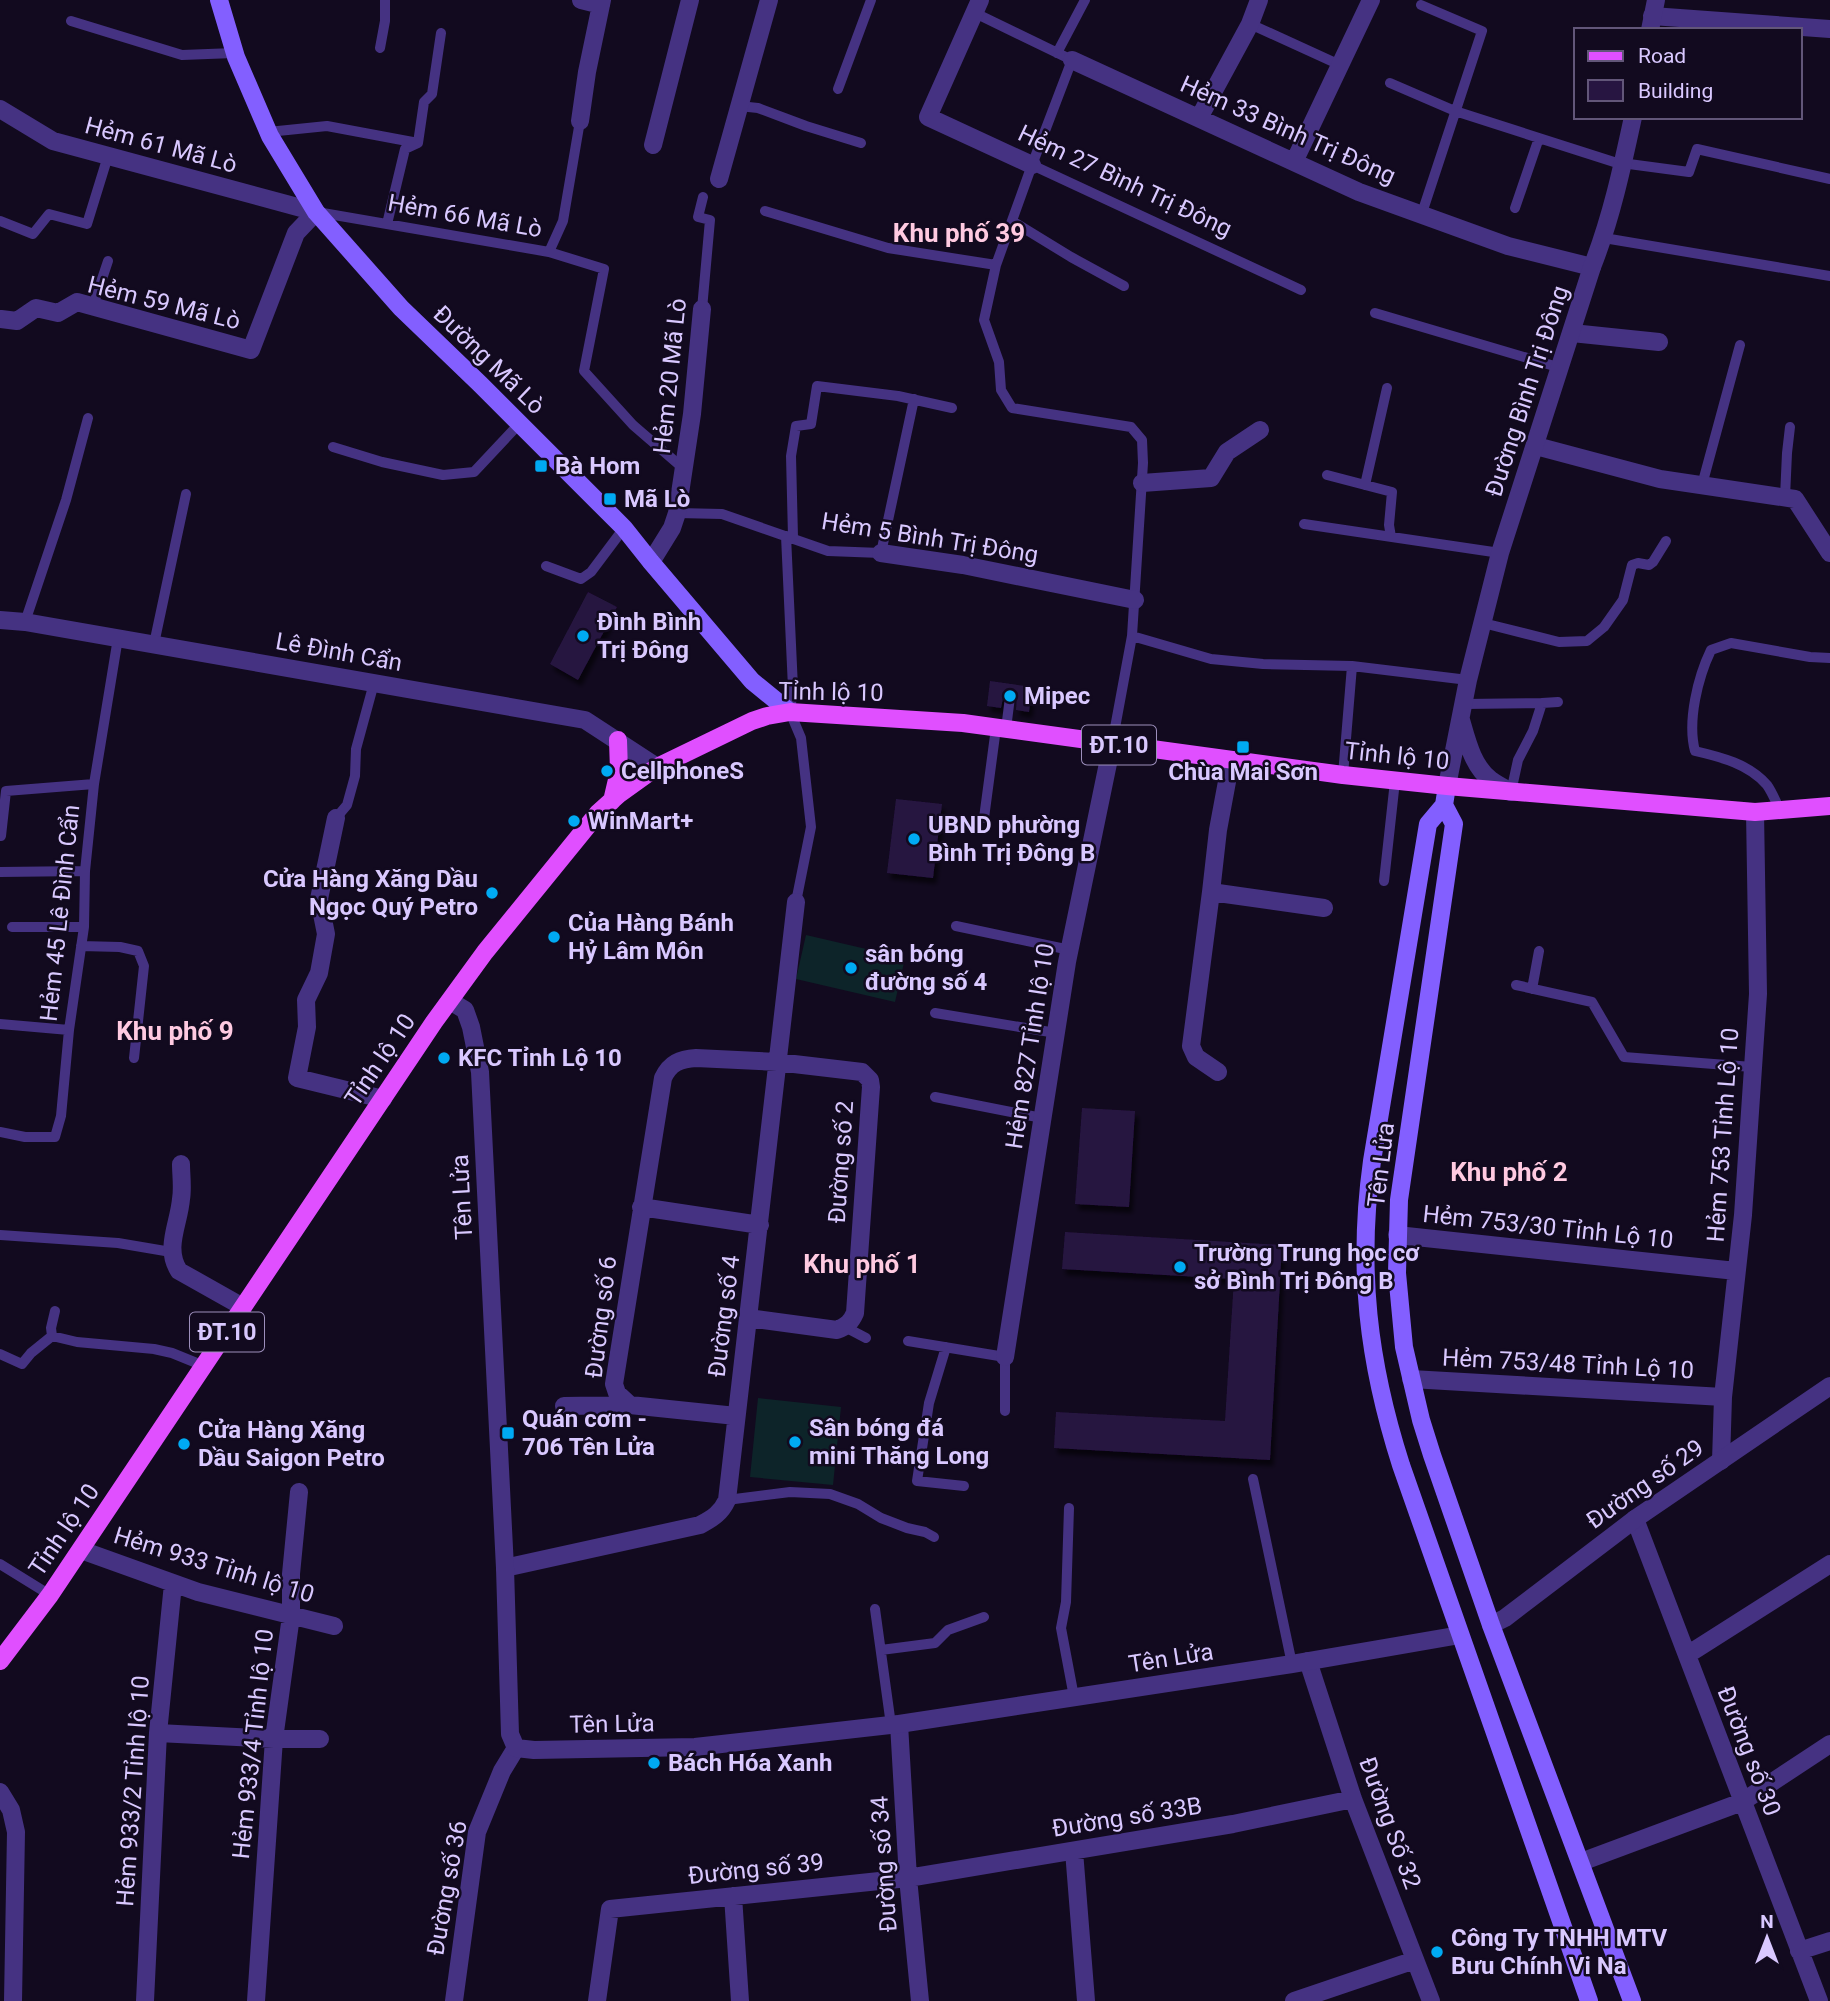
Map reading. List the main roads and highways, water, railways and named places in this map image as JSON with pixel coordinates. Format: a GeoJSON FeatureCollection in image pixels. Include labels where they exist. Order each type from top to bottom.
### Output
{"type":"FeatureCollection","features":[{"type":"Feature","properties":{"kind":"main road","name":"Đường Mã Lò"},"geometry":{"type":"LineString","coordinates":[[219,0],[234,53],[268,132],[316,212],[401,308],[624,528],[752,681],[790,712]]}},
{"type":"Feature","properties":{"kind":"main road","name":"Tỉnh lộ 10"},"geometry":{"type":"LineString","coordinates":[[0,1661],[50,1595],[383,1099],[494,941],[598,813],[612,801],[657,767],[752,721],[790,712],[934,720],[1343,775],[1447,786],[1755,812],[1830,806]]}},
{"type":"Feature","properties":{"kind":"main road"},"geometry":{"type":"LineString","coordinates":[[612,801],[619,771],[618,740]]}},
{"type":"Feature","properties":{"kind":"main road","name":"Tên Lửa"},"geometry":{"type":"LineString","coordinates":[[1447,786],[1444,805],[1428,824],[1367,1198],[1365,1274],[1372,1352],[1389,1429],[1589,2001]]}},
{"type":"Feature","properties":{"kind":"main road","name":"Tên Lửa"},"geometry":{"type":"LineString","coordinates":[[1444,805],[1454,824],[1399,1200],[1397,1235],[1400,1310],[1411,1379],[1432,1455],[1491,1625],[1632,2001]]}},
{"type":"Feature","properties":{"kind":"main road"},"geometry":{"type":"LineString","coordinates":[[1460,1635],[1491,1625]]}},
{"type":"Feature","properties":{"kind":"place","name":"Bà Hom"},"geometry":{"type":"Point","coordinates":[541,466]}},
{"type":"Feature","properties":{"kind":"place","name":"Mã Lò"},"geometry":{"type":"Point","coordinates":[610,499]}},
{"type":"Feature","properties":{"kind":"place","name":"Đình Bình Trị Đông"},"geometry":{"type":"Point","coordinates":[583,636]}},
{"type":"Feature","properties":{"kind":"place","name":"Mipec"},"geometry":{"type":"Point","coordinates":[1010,696]}},
{"type":"Feature","properties":{"kind":"place","name":"Chùa Mai Sơn"},"geometry":{"type":"Point","coordinates":[1243,747]}},
{"type":"Feature","properties":{"kind":"place","name":"CellphoneS"},"geometry":{"type":"Point","coordinates":[607,771]}},
{"type":"Feature","properties":{"kind":"place","name":"WinMart+"},"geometry":{"type":"Point","coordinates":[574,821]}},
{"type":"Feature","properties":{"kind":"place","name":"UBND phường Bình Trị Đông B"},"geometry":{"type":"Point","coordinates":[914,839]}},
{"type":"Feature","properties":{"kind":"place","name":"Cửa Hàng Xăng Dầu Ngọc Quý Petro"},"geometry":{"type":"Point","coordinates":[492,893]}},
{"type":"Feature","properties":{"kind":"place","name":"Của Hàng Bánh Hỷ Lâm Môn"},"geometry":{"type":"Point","coordinates":[554,937]}},
{"type":"Feature","properties":{"kind":"place","name":"sân bóng đường số 4"},"geometry":{"type":"Point","coordinates":[851,968]}},
{"type":"Feature","properties":{"kind":"place","name":"KFC Tỉnh Lộ 10"},"geometry":{"type":"Point","coordinates":[444,1058]}},
{"type":"Feature","properties":{"kind":"place","name":"Trường Trung học cơ sở Bình Trị Đông B"},"geometry":{"type":"Point","coordinates":[1180,1267]}},
{"type":"Feature","properties":{"kind":"place","name":"Quán cơm - 706 Tên Lửa"},"geometry":{"type":"Point","coordinates":[508,1433]}},
{"type":"Feature","properties":{"kind":"place","name":"Sân bóng đá mini Thăng Long"},"geometry":{"type":"Point","coordinates":[795,1442]}},
{"type":"Feature","properties":{"kind":"place","name":"Cửa Hàng Xăng Dầu Saigon Petro"},"geometry":{"type":"Point","coordinates":[184,1444]}},
{"type":"Feature","properties":{"kind":"place","name":"Bách Hóa Xanh"},"geometry":{"type":"Point","coordinates":[654,1763]}},
{"type":"Feature","properties":{"kind":"place","name":"Công Ty TNHH MTV Bưu Chính Vi Na"},"geometry":{"type":"Point","coordinates":[1437,1952]}},
{"type":"Feature","properties":{"kind":"district","name":"Khu phố 39"},"geometry":{"type":"Point","coordinates":[959,233]}},
{"type":"Feature","properties":{"kind":"district","name":"Khu phố 9"},"geometry":{"type":"Point","coordinates":[175,1031]}},
{"type":"Feature","properties":{"kind":"district","name":"Khu phố 2"},"geometry":{"type":"Point","coordinates":[1509,1172]}},
{"type":"Feature","properties":{"kind":"district","name":"Khu phố 1"},"geometry":{"type":"Point","coordinates":[862,1264]}}]}
